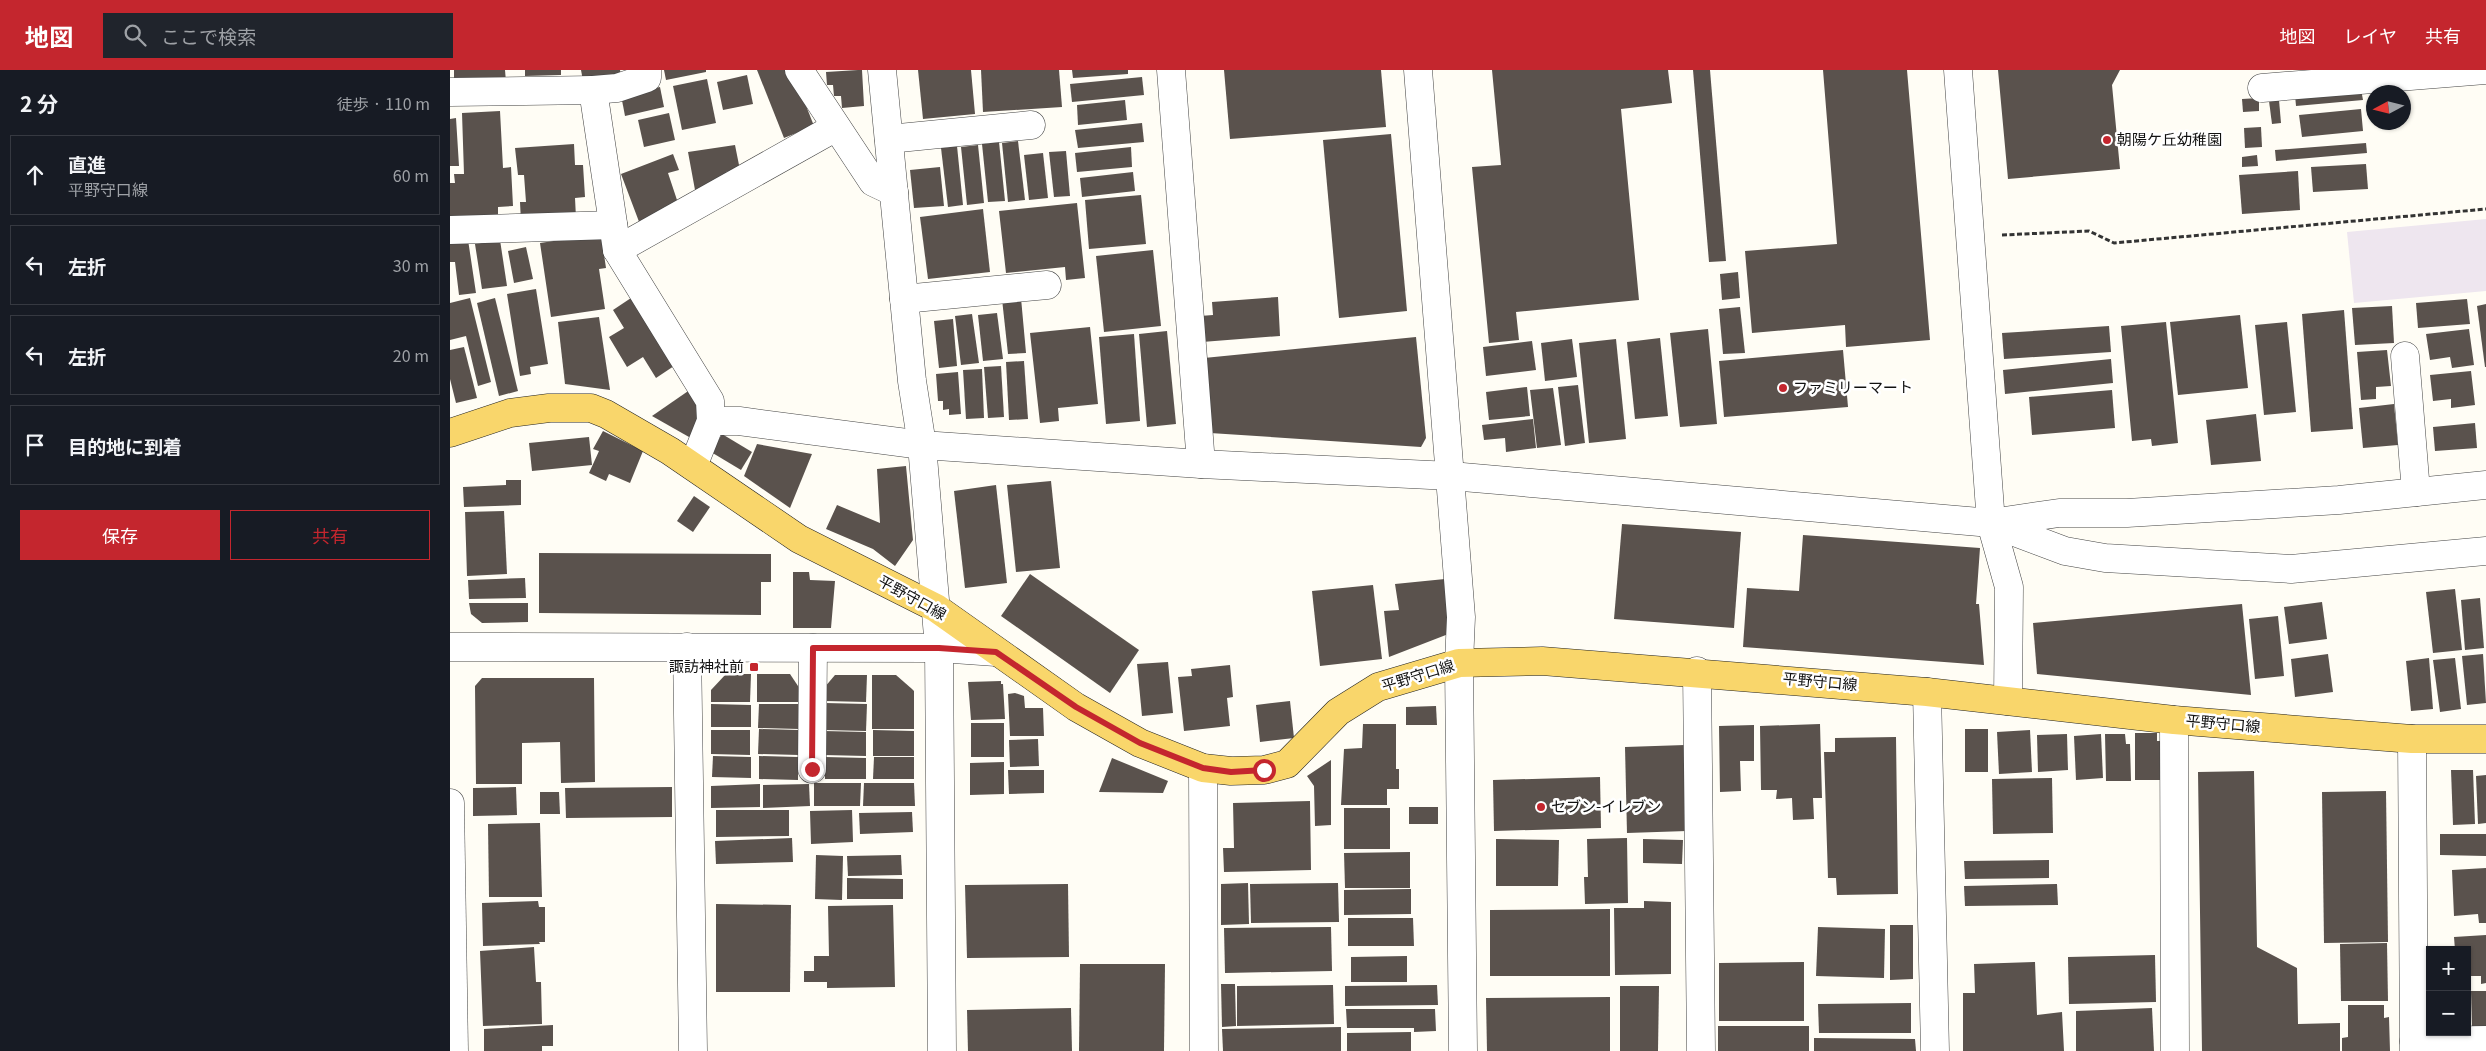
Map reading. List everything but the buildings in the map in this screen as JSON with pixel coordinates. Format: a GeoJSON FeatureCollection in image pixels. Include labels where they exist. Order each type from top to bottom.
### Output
{"type":"FeatureCollection","features":[{"type":"Feature","properties":{"kind":"main road","name":"平野守口線"},"geometry":{"type":"LineString","coordinates":[[450,433],[510,413],[548,408],[591,408],[622,423],[693,466],[799,540],[936,608],[1076,707],[1140,743],[1203,768],[1231,772],[1264,770],[1287,764],[1338,712],[1378,687],[1459,663],[1542,660],[1697,671],[1927,692],[2174,720],[2412,739],[2486,739]]}},
{"type":"Feature","properties":{"kind":"street"},"geometry":{"type":"LineString","coordinates":[[450,92],[617,88],[647,78],[647,70]]}},
{"type":"Feature","properties":{"kind":"street"},"geometry":{"type":"LineString","coordinates":[[799,70],[873,182],[894,192]]}},
{"type":"Feature","properties":{"kind":"street"},"geometry":{"type":"LineString","coordinates":[[882,70],[912,381],[922,445],[939,648],[942,1051]]}},
{"type":"Feature","properties":{"kind":"street"},"geometry":{"type":"LineString","coordinates":[[1171,70],[1201,464]]}},
{"type":"Feature","properties":{"kind":"street"},"geometry":{"type":"LineString","coordinates":[[1418,70],[1452,476],[1461,617],[1459,663],[1462,1051]]}},
{"type":"Feature","properties":{"kind":"street"},"geometry":{"type":"LineString","coordinates":[[1958,70],[1972,237],[1991,523],[2009,587],[2008,701]]}},
{"type":"Feature","properties":{"kind":"street"},"geometry":{"type":"LineString","coordinates":[[2262,88],[2486,70]]}},
{"type":"Feature","properties":{"kind":"street"},"geometry":{"type":"LineString","coordinates":[[593,90],[615,238],[710,401],[711,421],[693,466]]}},
{"type":"Feature","properties":{"kind":"street"},"geometry":{"type":"LineString","coordinates":[[889,139],[1031,125]]}},
{"type":"Feature","properties":{"kind":"street"},"geometry":{"type":"LineString","coordinates":[[450,230],[615,238],[836,127]]}},
{"type":"Feature","properties":{"kind":"street"},"geometry":{"type":"LineString","coordinates":[[904,299],[1047,285]]}},
{"type":"Feature","properties":{"kind":"street"},"geometry":{"type":"LineString","coordinates":[[2405,356],[2416,492]]}},
{"type":"Feature","properties":{"kind":"street"},"geometry":{"type":"LineString","coordinates":[[711,421],[739,421],[922,445],[1201,464],[1452,476],[1991,523],[2059,513],[2127,514],[2340,500],[2486,485]]}},
{"type":"Feature","properties":{"kind":"street"},"geometry":{"type":"LineString","coordinates":[[1991,523],[2064,551],[2105,558],[2291,569],[2486,550]]}},
{"type":"Feature","properties":{"kind":"street"},"geometry":{"type":"LineString","coordinates":[[450,647],[939,648],[996,652]]}},
{"type":"Feature","properties":{"kind":"street"},"geometry":{"type":"LineString","coordinates":[[686,648],[693,1051]]}},
{"type":"Feature","properties":{"kind":"street"},"geometry":{"type":"LineString","coordinates":[[812,769],[813,648]]}},
{"type":"Feature","properties":{"kind":"street"},"geometry":{"type":"LineString","coordinates":[[1697,671],[1700,1051]]}},
{"type":"Feature","properties":{"kind":"street"},"geometry":{"type":"LineString","coordinates":[[1927,692],[1935,1051]]}},
{"type":"Feature","properties":{"kind":"street"},"geometry":{"type":"LineString","coordinates":[[2174,720],[2176,1051]]}},
{"type":"Feature","properties":{"kind":"street"},"geometry":{"type":"LineString","coordinates":[[2412,739],[2414,1046],[2486,1040]]}},
{"type":"Feature","properties":{"kind":"street"},"geometry":{"type":"LineString","coordinates":[[1203,768],[1204,1051]]}},
{"type":"Feature","properties":{"kind":"street"},"geometry":{"type":"LineString","coordinates":[[450,803],[454,1051]]}},
{"type":"Feature","properties":{"kind":"path"},"geometry":{"type":"LineString","coordinates":[[1972,237],[2089,231],[2114,242],[2486,209]]}},
{"type":"Feature","properties":{"kind":"shaded area"},"geometry":{"type":"Polygon","coordinates":[[[2486,219],[2486,291],[2354,303],[2347,232],[2486,219]]]}},
{"type":"Feature","properties":{"kind":"place","name":"朝陽ケ丘幼稚園"},"geometry":{"type":"Point","coordinates":[2107,140]}},
{"type":"Feature","properties":{"kind":"place","name":"ファミリーマート"},"geometry":{"type":"Point","coordinates":[1783,388]}},
{"type":"Feature","properties":{"kind":"place","name":"諏訪神社前"},"geometry":{"type":"Point","coordinates":[754,667]}},
{"type":"Feature","properties":{"kind":"place","name":"セブン-イレブン"},"geometry":{"type":"Point","coordinates":[1541,807]}},
{"type":"Feature","properties":{"kind":"route"},"geometry":{"type":"LineString","coordinates":[[812,769],[813,648],[939,648],[996,652],[1076,707],[1140,743],[1203,768],[1231,772],[1264,770]]}}]}
